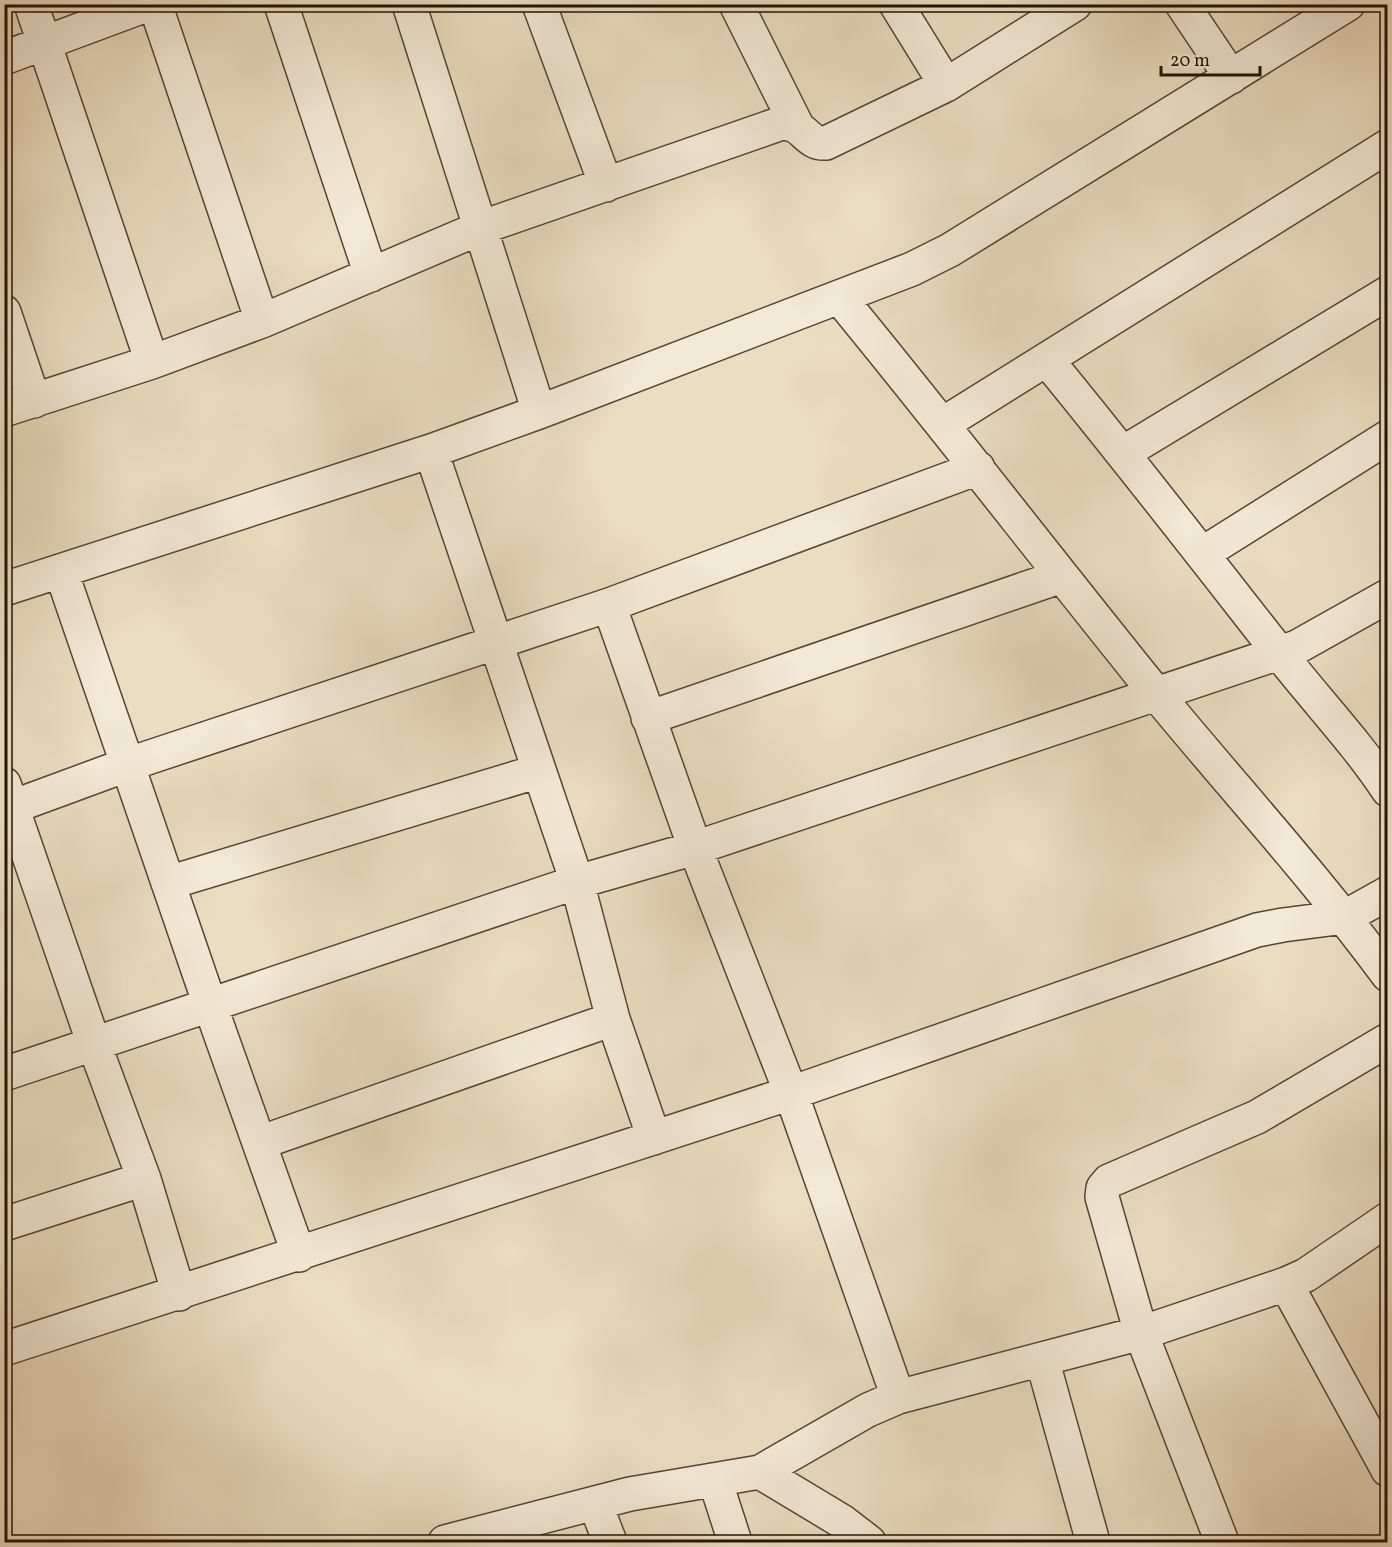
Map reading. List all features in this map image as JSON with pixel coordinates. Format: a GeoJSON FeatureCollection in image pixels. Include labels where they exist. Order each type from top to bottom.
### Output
{"type":"FeatureCollection","features":[{"type":"Feature","properties":{"kind":"street"},"geometry":{"type":"LineString","coordinates":[[32,4],[152,362]]}},
{"type":"Feature","properties":{"kind":"street"},"geometry":{"type":"LineString","coordinates":[[4,58],[148,4]]}},
{"type":"Feature","properties":{"kind":"street"},"geometry":{"type":"LineString","coordinates":[[155,4],[262,321]]}},
{"type":"Feature","properties":{"kind":"street"},"geometry":{"type":"LineString","coordinates":[[281,4],[371,275]]}},
{"type":"Feature","properties":{"kind":"street"},"geometry":{"type":"LineString","coordinates":[[409,4],[539,412]]}},
{"type":"Feature","properties":{"kind":"street"},"geometry":{"type":"LineString","coordinates":[[539,4],[606,185]]}},
{"type":"Feature","properties":{"kind":"street"},"geometry":{"type":"LineString","coordinates":[[736,4],[797,126],[815,142],[826,143],[946,85],[1057,9]]}},
{"type":"Feature","properties":{"kind":"street"},"geometry":{"type":"LineString","coordinates":[[896,4],[946,85]]}},
{"type":"Feature","properties":{"kind":"street"},"geometry":{"type":"LineString","coordinates":[[1182,4],[1230,77]]}},
{"type":"Feature","properties":{"kind":"street"},"geometry":{"type":"LineString","coordinates":[[4,589],[431,451],[912,269],[950,250],[1348,4]]}},
{"type":"Feature","properties":{"kind":"street"},"geometry":{"type":"LineString","coordinates":[[4,312],[19,406],[152,362],[262,321],[480,228],[779,124],[788,123],[797,126]]}},
{"type":"Feature","properties":{"kind":"street"},"geometry":{"type":"LineString","coordinates":[[943,424],[1388,146]]}},
{"type":"Feature","properties":{"kind":"street"},"geometry":{"type":"LineString","coordinates":[[1123,453],[1388,293]]}},
{"type":"Feature","properties":{"kind":"street"},"geometry":{"type":"LineString","coordinates":[[839,297],[1156,692],[1345,917],[1388,975]]}},
{"type":"Feature","properties":{"kind":"street"},"geometry":{"type":"LineString","coordinates":[[1047,360],[1123,453],[1279,653],[1383,772]]}},
{"type":"Feature","properties":{"kind":"street"},"geometry":{"type":"LineString","coordinates":[[1202,554],[1388,436]]}},
{"type":"Feature","properties":{"kind":"street"},"geometry":{"type":"LineString","coordinates":[[431,451],[577,882],[613,1019],[654,1138]]}},
{"type":"Feature","properties":{"kind":"street"},"geometry":{"type":"LineString","coordinates":[[178,1294],[144,1179],[7,801],[129,764],[609,605],[978,468]]}},
{"type":"Feature","properties":{"kind":"street"},"geometry":{"type":"LineString","coordinates":[[62,571],[210,1005],[299,1255]]}},
{"type":"Feature","properties":{"kind":"street"},"geometry":{"type":"LineString","coordinates":[[648,718],[1062,576]]}},
{"type":"Feature","properties":{"kind":"street"},"geometry":{"type":"LineString","coordinates":[[4,1074],[577,882],[695,848],[1156,692],[1279,653],[1308,641],[1388,596]]}},
{"type":"Feature","properties":{"kind":"street"},"geometry":{"type":"LineString","coordinates":[[609,605],[695,848],[790,1093],[898,1397]]}},
{"type":"Feature","properties":{"kind":"street"},"geometry":{"type":"LineString","coordinates":[[168,883],[539,771]]}},
{"type":"Feature","properties":{"kind":"street"},"geometry":{"type":"LineString","coordinates":[[4,1349],[299,1255],[790,1093],[1257,930],[1345,917],[1388,894]]}},
{"type":"Feature","properties":{"kind":"street"},"geometry":{"type":"LineString","coordinates":[[259,1143],[613,1019]]}},
{"type":"Feature","properties":{"kind":"street"},"geometry":{"type":"LineString","coordinates":[[1222,1542],[1141,1333],[1102,1197],[1103,1188],[1109,1180],[1257,1117],[1388,1040]]}},
{"type":"Feature","properties":{"kind":"street"},"geometry":{"type":"LineString","coordinates":[[4,1224],[144,1179]]}},
{"type":"Feature","properties":{"kind":"street"},"geometry":{"type":"LineString","coordinates":[[445,1542],[630,1494],[760,1472],[868,1410],[898,1397],[1141,1333],[1286,1284],[1306,1275],[1388,1219]]}},
{"type":"Feature","properties":{"kind":"street"},"geometry":{"type":"LineString","coordinates":[[1286,1284],[1388,1470]]}},
{"type":"Feature","properties":{"kind":"street"},"geometry":{"type":"LineString","coordinates":[[1042,1359],[1093,1542]]}},
{"type":"Feature","properties":{"kind":"street"},"geometry":{"type":"LineString","coordinates":[[760,1472],[843,1522],[869,1542]]}},
{"type":"Feature","properties":{"kind":"street"},"geometry":{"type":"LineString","coordinates":[[715,1480],[735,1542]]}},
{"type":"Feature","properties":{"kind":"street"},"geometry":{"type":"LineString","coordinates":[[595,1503],[610,1542]]}}]}
